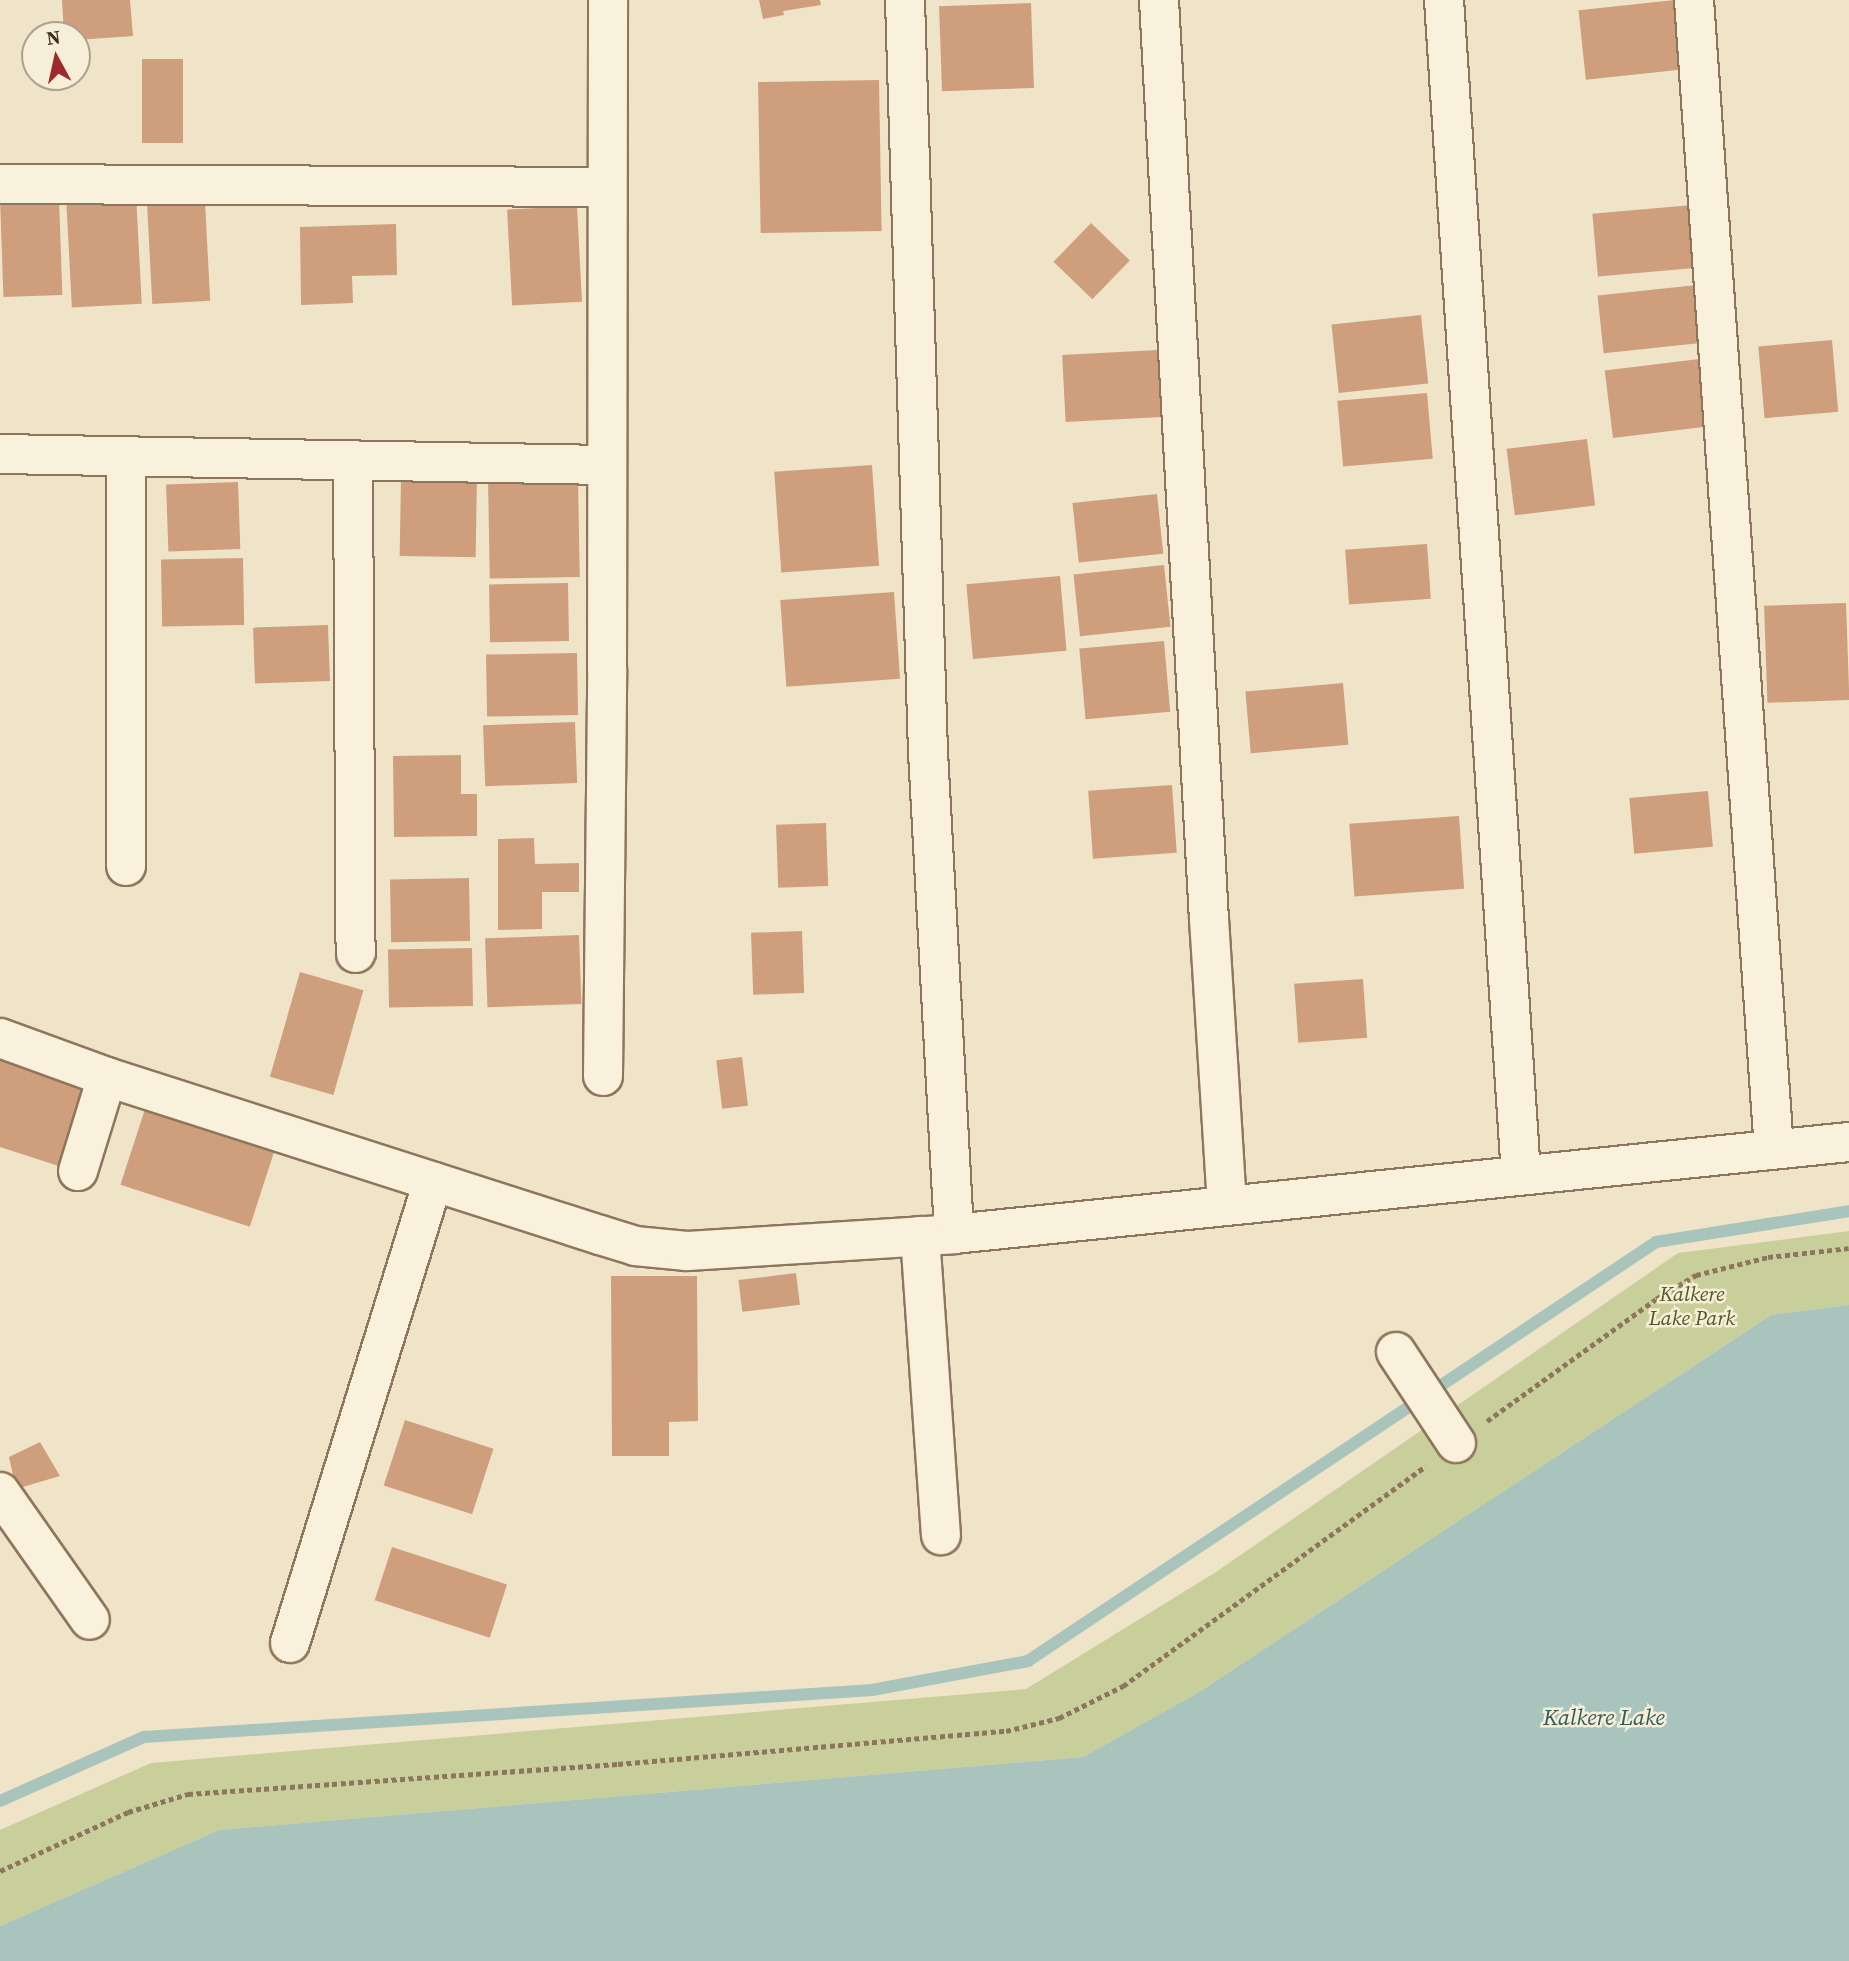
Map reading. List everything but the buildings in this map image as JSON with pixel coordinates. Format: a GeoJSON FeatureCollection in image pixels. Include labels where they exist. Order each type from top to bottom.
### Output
{"type":"FeatureCollection","features":[{"type":"Feature","properties":{"kind":"street"},"geometry":{"type":"LineString","coordinates":[[603,1076],[607,0]]}},
{"type":"Feature","properties":{"kind":"street"},"geometry":{"type":"LineString","coordinates":[[905,0],[928,752],[941,1535]]}},
{"type":"Feature","properties":{"kind":"street"},"geometry":{"type":"LineString","coordinates":[[1159,0],[1227,1205]]}},
{"type":"Feature","properties":{"kind":"street"},"geometry":{"type":"LineString","coordinates":[[1444,0],[1521,1174]]}},
{"type":"Feature","properties":{"kind":"street"},"geometry":{"type":"LineString","coordinates":[[1694,0],[1774,1149]]}},
{"type":"Feature","properties":{"kind":"street"},"geometry":{"type":"LineString","coordinates":[[0,184],[607,187]]}},
{"type":"Feature","properties":{"kind":"street"},"geometry":{"type":"LineString","coordinates":[[0,454],[607,465]]}},
{"type":"Feature","properties":{"kind":"street"},"geometry":{"type":"LineString","coordinates":[[126,456],[126,866]]}},
{"type":"Feature","properties":{"kind":"street"},"geometry":{"type":"LineString","coordinates":[[353,460],[356,953]]}},
{"type":"Feature","properties":{"kind":"street"},"geometry":{"type":"LineString","coordinates":[[0,1038],[107,1077],[635,1246],[687,1251],[937,1235],[1849,1142]]}},
{"type":"Feature","properties":{"kind":"street"},"geometry":{"type":"LineString","coordinates":[[78,1171],[107,1077]]}},
{"type":"Feature","properties":{"kind":"street"},"geometry":{"type":"LineString","coordinates":[[290,1643],[433,1182]]}},
{"type":"Feature","properties":{"kind":"street"},"geometry":{"type":"LineString","coordinates":[[1404,1365],[1456,1443]]}},
{"type":"Feature","properties":{"kind":"street"},"geometry":{"type":"LineString","coordinates":[[0,1492],[90,1619]]}},
{"type":"Feature","properties":{"kind":"path"},"geometry":{"type":"LineString","coordinates":[[0,1871],[128,1812],[188,1794],[618,1764],[992,1732],[1059,1718],[1123,1686],[1656,1299],[1696,1275],[1768,1257],[1849,1248]]}},
{"type":"Feature","properties":{"kind":"green space","name":"Kalkere Lake Park"},"geometry":{"type":"Polygon","coordinates":[[[1849,1231],[1849,1305],[1771,1315],[1199,1692],[1083,1757],[219,1830],[0,1926],[0,1830],[151,1763],[1026,1689],[1216,1572],[1678,1253],[1849,1231]]]}},
{"type":"Feature","properties":{"kind":"water","name":"Kalkere Lake"},"geometry":{"type":"Polygon","coordinates":[[[1849,1305],[1849,1961],[0,1961],[0,1926],[219,1830],[1083,1757],[1199,1692],[1771,1315],[1849,1305]]]}},
{"type":"Feature","properties":{"kind":"waterway"},"geometry":{"type":"LineString","coordinates":[[0,1801],[144,1737],[872,1690],[1028,1661],[1656,1242],[1849,1211]]}}]}
